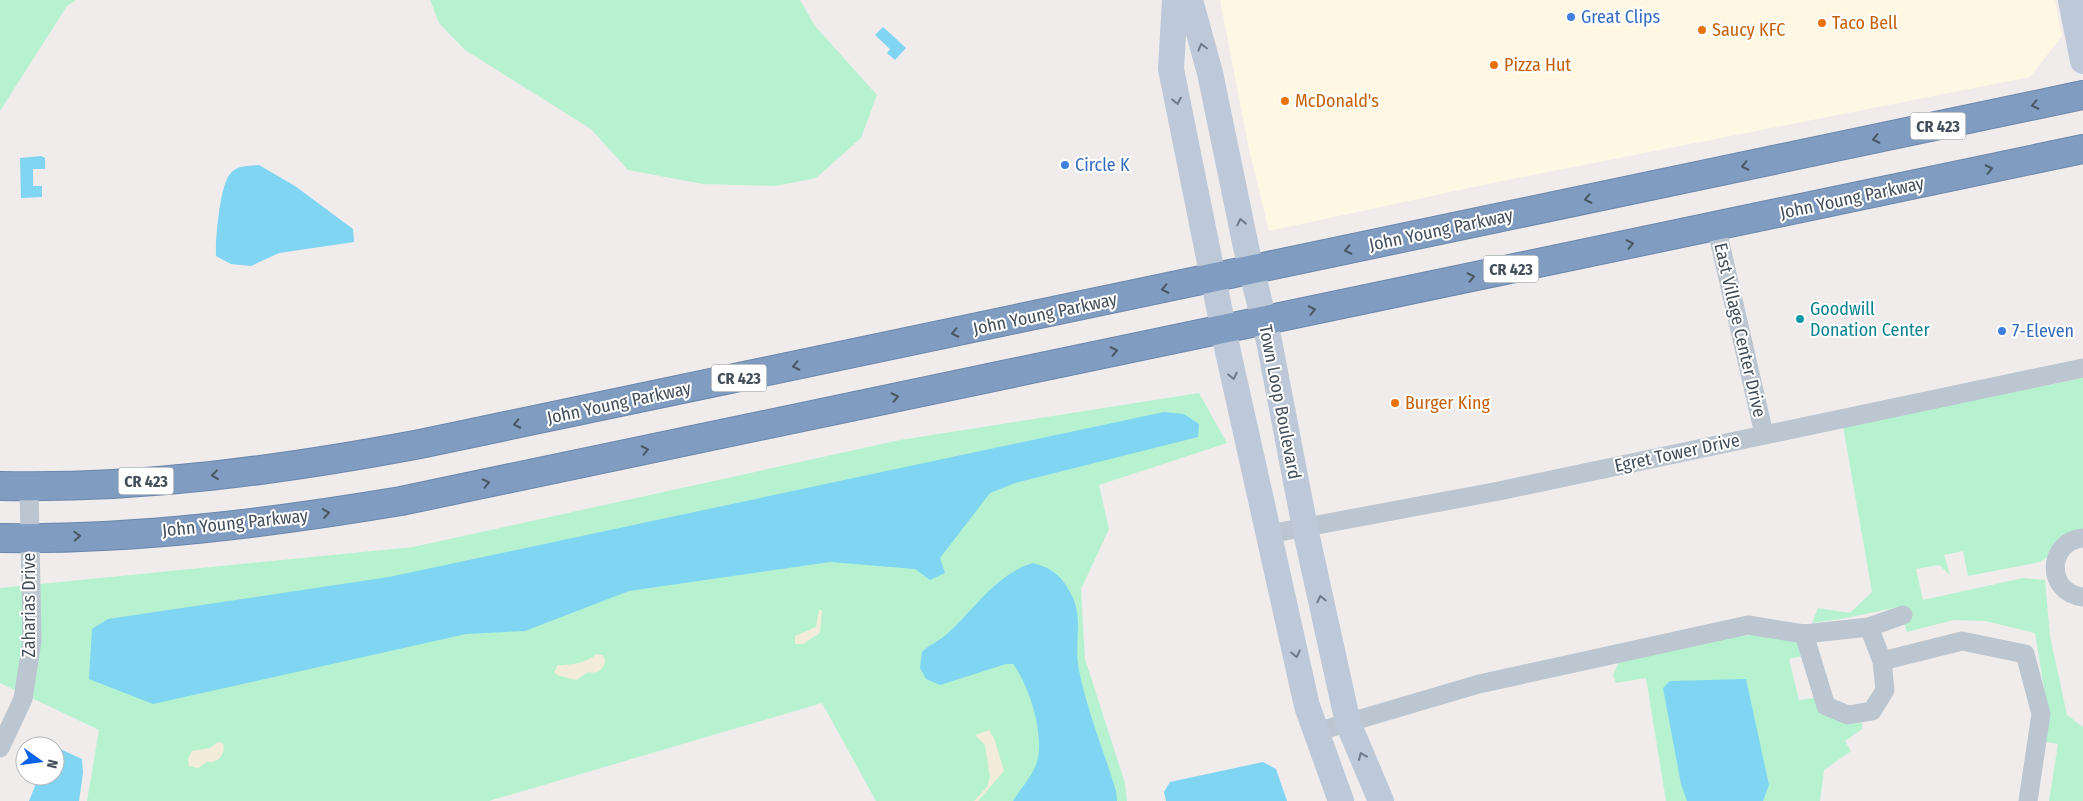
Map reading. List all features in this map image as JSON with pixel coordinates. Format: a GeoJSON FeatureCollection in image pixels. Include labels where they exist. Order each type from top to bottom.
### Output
{"type":"FeatureCollection","features":[{"type":"Feature","properties":{"kind":"highway","name":"John Young Parkway"},"geometry":{"type":"LineString","coordinates":[[0,486],[29,487],[179,479],[345,458],[2083,95]]}},
{"type":"Feature","properties":{"kind":"highway","name":"John Young Parkway"},"geometry":{"type":"LineString","coordinates":[[0,538],[217,528],[300,518],[401,501],[2083,149]]}},
{"type":"Feature","properties":{"kind":"street"},"geometry":{"type":"LineString","coordinates":[[1175,0],[1171,69],[1223,328],[1307,706],[1341,801]]}},
{"type":"Feature","properties":{"kind":"street","name":"Town Loop Boulevard"},"geometry":{"type":"LineString","coordinates":[[1190,0],[1215,96],[1264,320],[1305,528],[1348,723],[1381,801]]}},
{"type":"Feature","properties":{"kind":"street"},"geometry":{"type":"LineString","coordinates":[[2071,0],[2083,62]]}},
{"type":"Feature","properties":{"kind":"street"},"geometry":{"type":"LineString","coordinates":[[1171,69],[1191,73],[1201,79],[1215,96]]}},
{"type":"Feature","properties":{"kind":"street","name":"East Village Center Drive"},"geometry":{"type":"LineString","coordinates":[[1716,226],[1764,434]]}},
{"type":"Feature","properties":{"kind":"street","name":"Egret Tower Drive"},"geometry":{"type":"LineString","coordinates":[[1270,534],[1499,491],[2083,368]]}},
{"type":"Feature","properties":{"kind":"street","name":"Zaharias Drive"},"geometry":{"type":"LineString","coordinates":[[0,748],[23,699],[32,641],[29,487]]}},
{"type":"Feature","properties":{"kind":"street"},"geometry":{"type":"LineString","coordinates":[[2083,538],[2071,540],[2063,546],[2054,563],[2058,582],[2064,590],[2072,595],[2083,597]]}},
{"type":"Feature","properties":{"kind":"street"},"geometry":{"type":"LineString","coordinates":[[1316,732],[1479,684],[1748,625],[1804,634],[1869,627],[1903,615]]}},
{"type":"Feature","properties":{"kind":"street"},"geometry":{"type":"LineString","coordinates":[[1804,634],[1826,706],[1848,715],[1872,711],[1885,690],[1882,660],[1869,627]]}},
{"type":"Feature","properties":{"kind":"street"},"geometry":{"type":"LineString","coordinates":[[1882,660],[1962,641],[2025,654],[2041,714],[2028,801]]}},
{"type":"Feature","properties":{"kind":"shaded area"},"geometry":{"type":"Polygon","coordinates":[[[1220,0],[2055,0],[2062,36],[2030,77],[1497,182],[1269,231],[1249,149],[1220,0]]]}},
{"type":"Feature","properties":{"kind":"green space"},"geometry":{"type":"Polygon","coordinates":[[[0,0],[76,0],[67,6],[0,111],[0,0]]]}},
{"type":"Feature","properties":{"kind":"green space"},"geometry":{"type":"Polygon","coordinates":[[[430,0],[800,0],[815,26],[877,95],[861,138],[816,178],[776,186],[703,184],[628,170],[591,129],[465,50],[439,23],[430,0]]]}},
{"type":"Feature","properties":{"kind":"green space"},"geometry":{"type":"Polygon","coordinates":[[[2083,378],[2083,534],[2040,562],[1968,576],[1963,551],[1944,555],[1950,575],[1939,565],[1916,569],[1923,600],[2023,578],[2045,580],[2050,636],[2067,715],[2083,727],[2083,801],[2049,801],[2058,744],[2046,742],[2049,719],[2035,633],[1985,621],[1954,620],[1907,632],[1899,607],[1812,623],[1818,608],[1850,613],[1872,592],[1843,426],[2083,378]]]}},
{"type":"Feature","properties":{"kind":"green space"},"geometry":{"type":"Polygon","coordinates":[[[1199,393],[1227,443],[1099,485],[1109,529],[1081,589],[1085,659],[1125,783],[1127,801],[876,801],[822,703],[489,801],[87,801],[99,730],[0,683],[0,588],[413,547],[900,440],[1199,393]]]}},
{"type":"Feature","properties":{"kind":"green space"},"geometry":{"type":"Polygon","coordinates":[[[1756,634],[1800,642],[1802,656],[1789,659],[1799,700],[1814,698],[1819,711],[1846,724],[1862,723],[1862,729],[1845,741],[1851,751],[1824,770],[1820,801],[1666,801],[1646,678],[1616,683],[1613,675],[1619,662],[1710,641],[1756,634]]]}},
{"type":"Feature","properties":{"kind":"sand"},"geometry":{"type":"Polygon","coordinates":[[[819,610],[822,610],[820,633],[803,644],[795,644],[795,636],[816,627],[819,610]]]}},
{"type":"Feature","properties":{"kind":"sand"},"geometry":{"type":"Polygon","coordinates":[[[597,654],[603,655],[605,660],[598,672],[587,673],[576,680],[557,675],[554,672],[558,665],[578,663],[588,660],[597,654]]]}},
{"type":"Feature","properties":{"kind":"sand"},"geometry":{"type":"Polygon","coordinates":[[[989,730],[994,738],[1004,771],[978,801],[974,801],[987,787],[990,777],[985,745],[975,735],[989,730]]]}},
{"type":"Feature","properties":{"kind":"sand"},"geometry":{"type":"Polygon","coordinates":[[[218,742],[223,743],[224,747],[222,755],[218,760],[207,762],[198,768],[189,766],[188,759],[192,751],[210,748],[218,742]]]}},
{"type":"Feature","properties":{"kind":"water"},"geometry":{"type":"Polygon","coordinates":[[[883,27],[906,48],[895,60],[887,53],[890,49],[875,35],[883,27]]]}},
{"type":"Feature","properties":{"kind":"water"},"geometry":{"type":"Polygon","coordinates":[[[41,156],[45,158],[45,169],[33,169],[33,186],[42,186],[42,197],[21,198],[20,158],[41,156]]]}},
{"type":"Feature","properties":{"kind":"water"},"geometry":{"type":"Polygon","coordinates":[[[259,165],[295,186],[353,229],[354,242],[279,253],[251,266],[231,264],[216,256],[219,213],[226,180],[236,169],[259,165]]]}},
{"type":"Feature","properties":{"kind":"water"},"geometry":{"type":"Polygon","coordinates":[[[1164,412],[1184,414],[1199,424],[1198,437],[1015,483],[990,493],[940,558],[945,573],[930,580],[915,569],[830,562],[629,591],[525,631],[466,634],[153,704],[89,679],[92,629],[108,619],[389,577],[1164,412]]]}},
{"type":"Feature","properties":{"kind":"water"},"geometry":{"type":"Polygon","coordinates":[[[1033,563],[1045,567],[1059,577],[1067,586],[1074,602],[1078,621],[1077,650],[1082,685],[1116,791],[1117,801],[1013,801],[1036,765],[1039,754],[1039,741],[1035,713],[1025,686],[1013,664],[1006,664],[940,685],[926,679],[920,668],[922,652],[947,634],[987,593],[1008,575],[1033,563]]]}},
{"type":"Feature","properties":{"kind":"water"},"geometry":{"type":"Polygon","coordinates":[[[1746,679],[1769,785],[1763,801],[1687,801],[1681,784],[1663,688],[1670,681],[1746,679]]]}},
{"type":"Feature","properties":{"kind":"water"},"geometry":{"type":"Polygon","coordinates":[[[65,751],[82,759],[83,773],[79,801],[29,801],[35,786],[65,786],[65,751]]]}},
{"type":"Feature","properties":{"kind":"water"},"geometry":{"type":"Polygon","coordinates":[[[1263,762],[1276,769],[1287,801],[1166,801],[1164,792],[1170,782],[1263,762]]]}},
{"type":"Feature","properties":{"kind":"place","name":"Great Clips"},"geometry":{"type":"Point","coordinates":[1571,17]}},
{"type":"Feature","properties":{"kind":"place","name":"Taco Bell"},"geometry":{"type":"Point","coordinates":[1822,23]}},
{"type":"Feature","properties":{"kind":"place","name":"Saucy KFC"},"geometry":{"type":"Point","coordinates":[1702,30]}},
{"type":"Feature","properties":{"kind":"place","name":"Pizza Hut"},"geometry":{"type":"Point","coordinates":[1494,65]}},
{"type":"Feature","properties":{"kind":"place","name":"McDonald's"},"geometry":{"type":"Point","coordinates":[1285,101]}},
{"type":"Feature","properties":{"kind":"place","name":"Circle K"},"geometry":{"type":"Point","coordinates":[1065,165]}},
{"type":"Feature","properties":{"kind":"place","name":"Goodwill Donation Center"},"geometry":{"type":"Point","coordinates":[1800,319]}},
{"type":"Feature","properties":{"kind":"place","name":"7-Eleven"},"geometry":{"type":"Point","coordinates":[2002,331]}},
{"type":"Feature","properties":{"kind":"place","name":"Burger King"},"geometry":{"type":"Point","coordinates":[1395,403]}}]}
